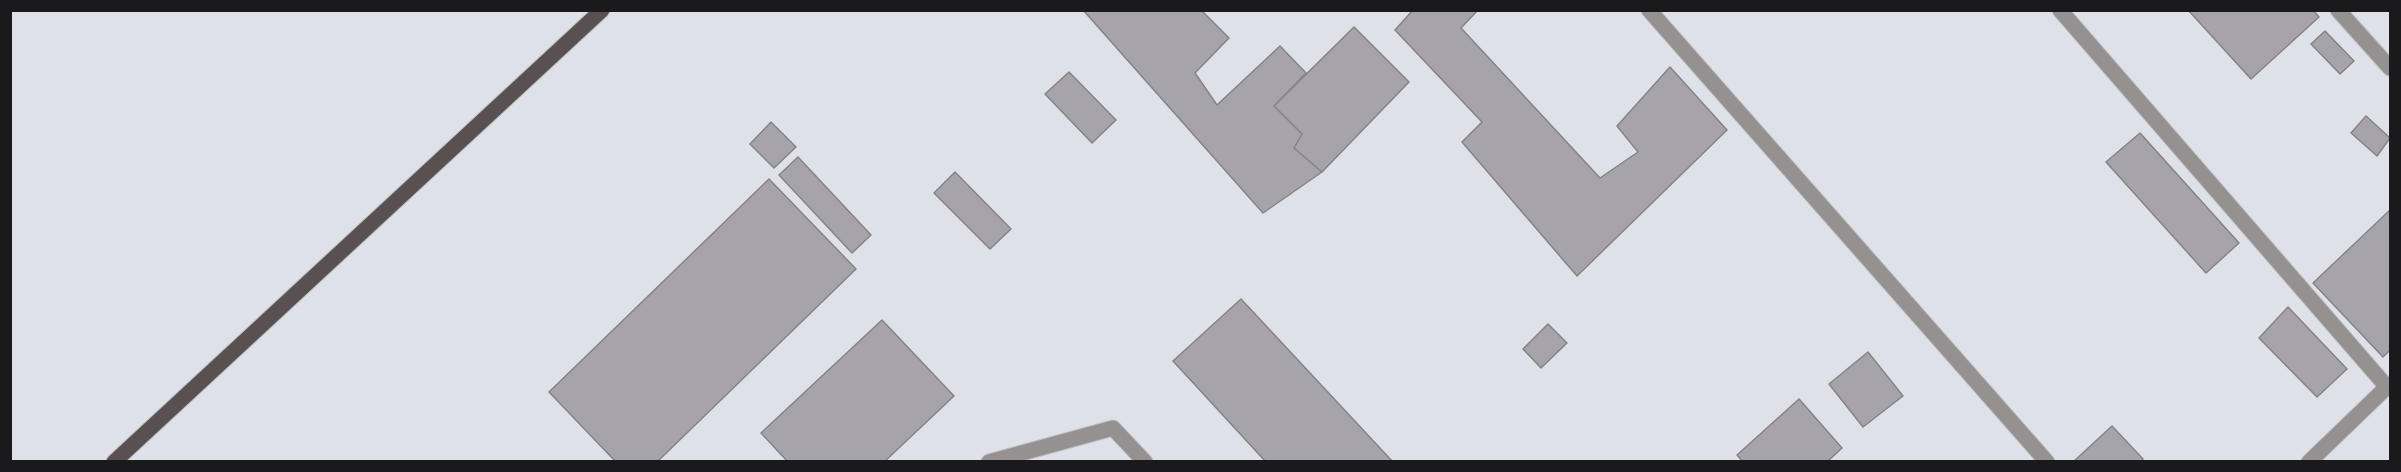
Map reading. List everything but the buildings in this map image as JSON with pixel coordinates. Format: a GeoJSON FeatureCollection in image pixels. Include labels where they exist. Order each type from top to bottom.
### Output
{"type":"FeatureCollection","features":[{"type":"Feature","properties":{"kind":"main road"},"geometry":{"type":"LineString","coordinates":[[114,462],[602,10]]}},
{"type":"Feature","properties":{"kind":"street"},"geometry":{"type":"LineString","coordinates":[[1649,10],[2047,462]]}},
{"type":"Feature","properties":{"kind":"street"},"geometry":{"type":"LineString","coordinates":[[2060,10],[2389,385],[2309,462]]}},
{"type":"Feature","properties":{"kind":"street"},"geometry":{"type":"LineString","coordinates":[[2338,10],[2391,68]]}},
{"type":"Feature","properties":{"kind":"street"},"geometry":{"type":"LineString","coordinates":[[989,462],[1113,428],[1145,462]]}}]}
